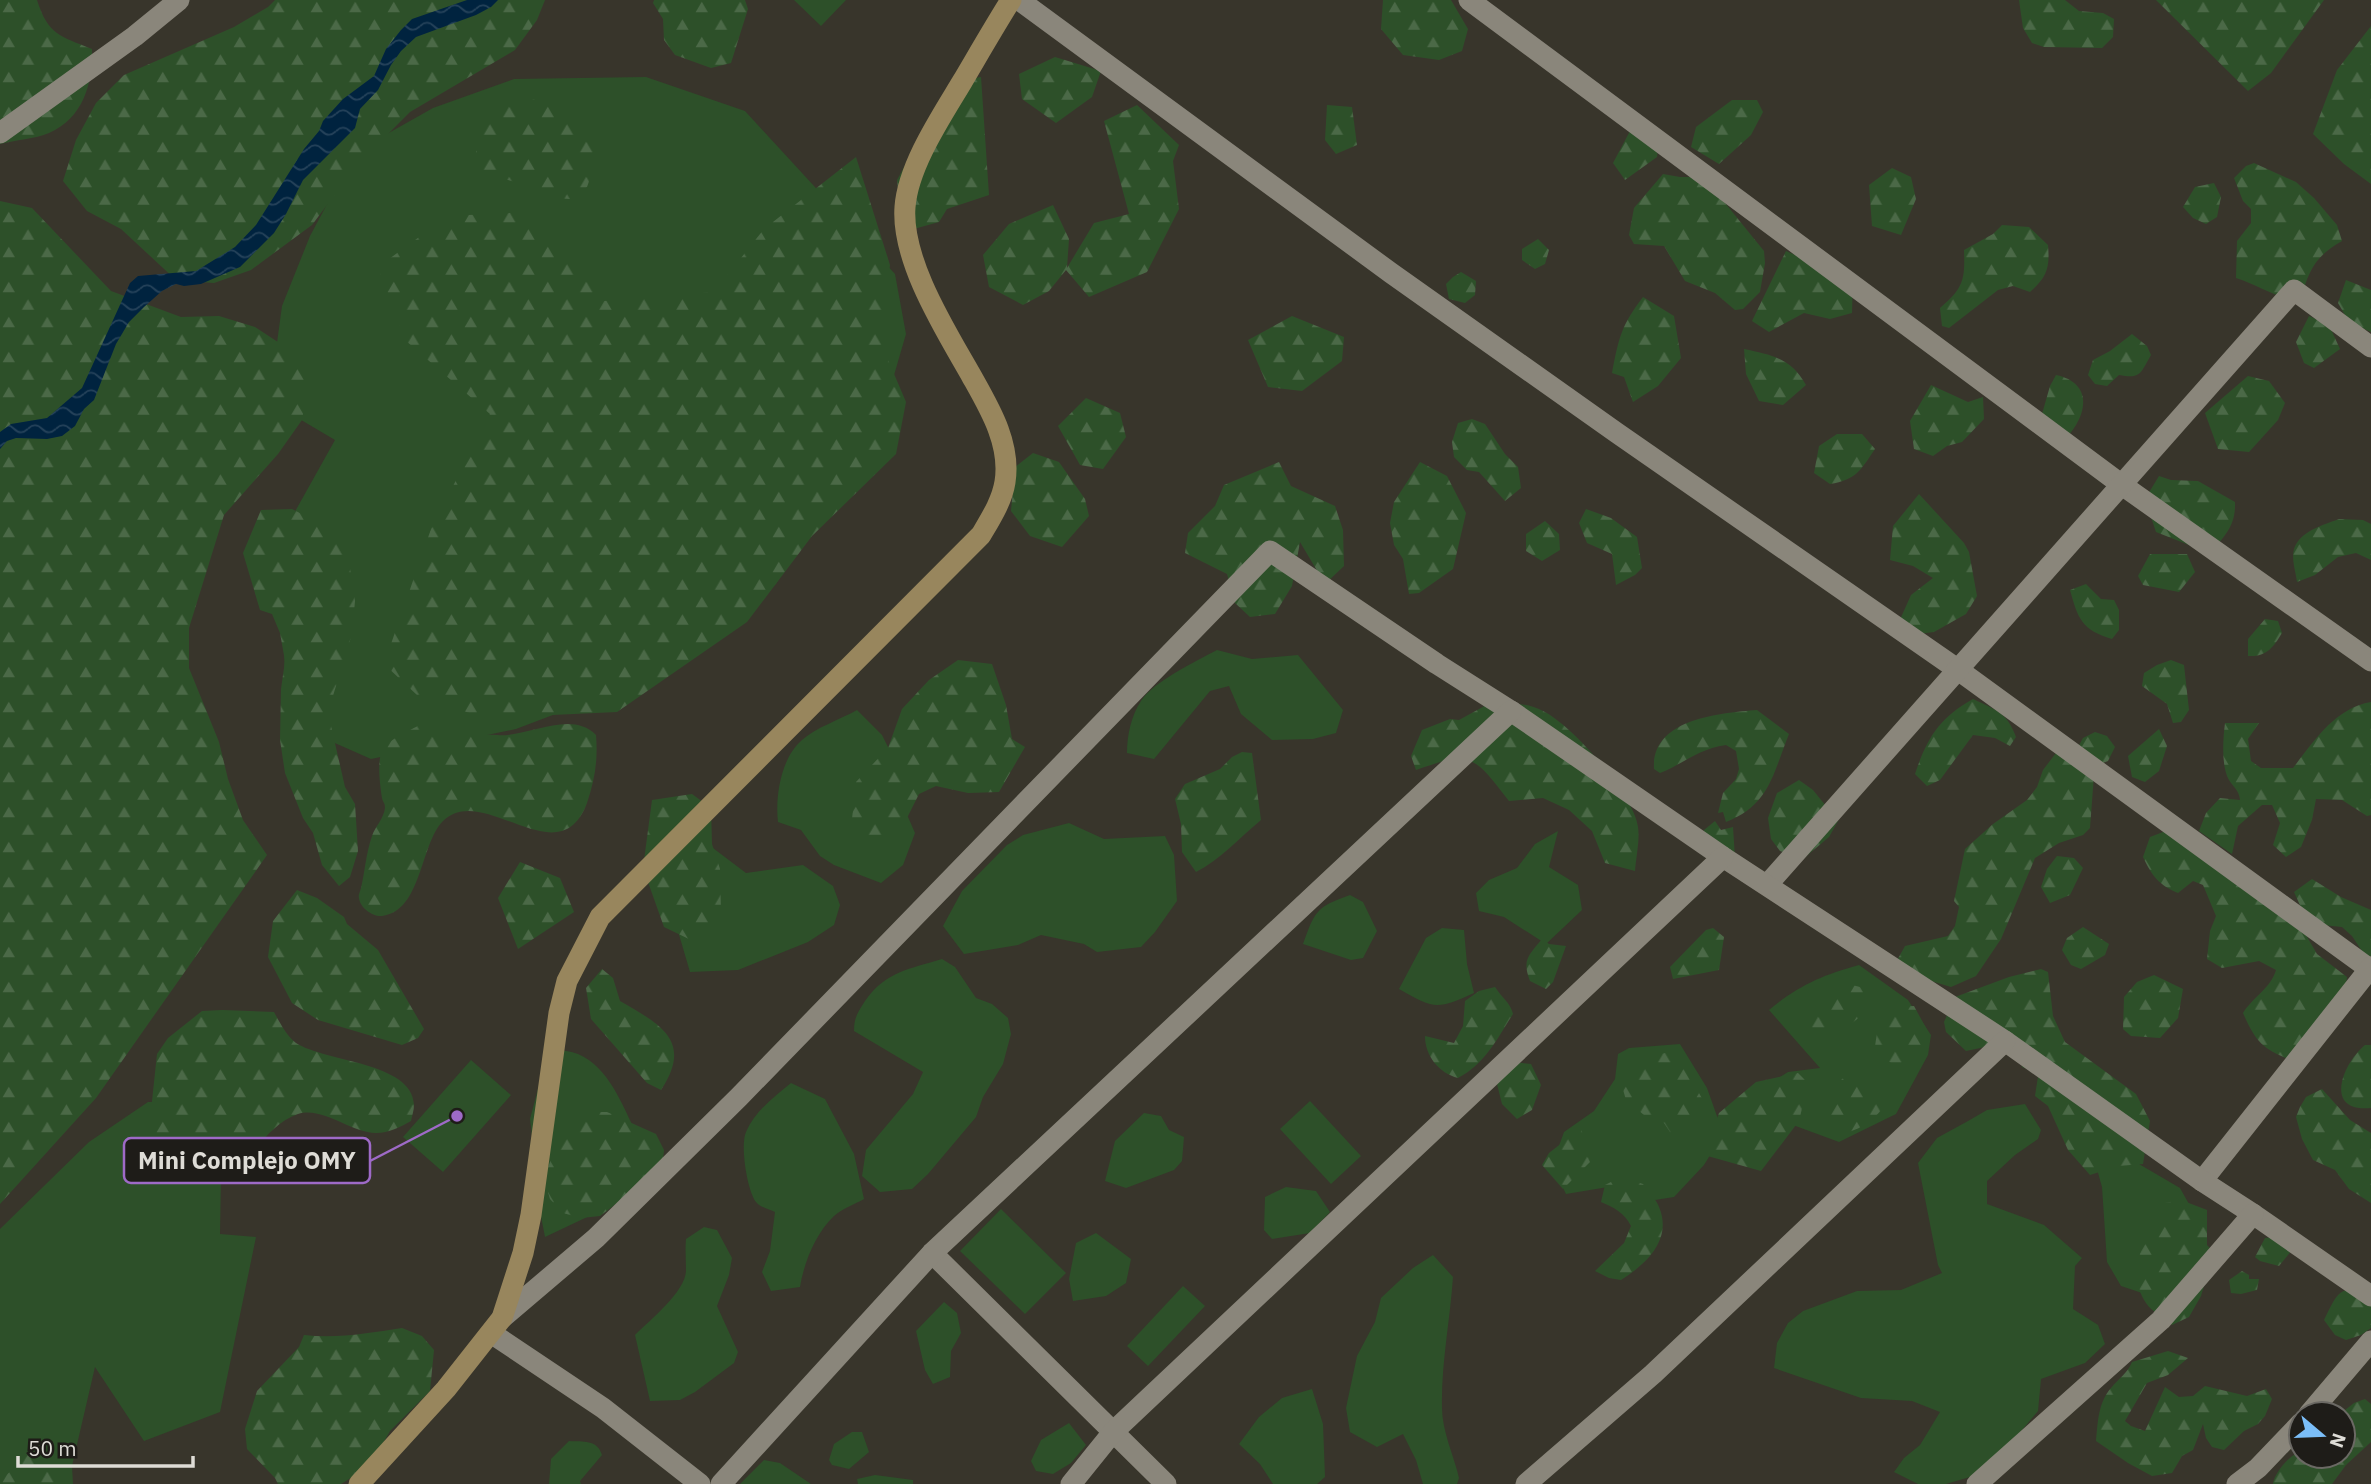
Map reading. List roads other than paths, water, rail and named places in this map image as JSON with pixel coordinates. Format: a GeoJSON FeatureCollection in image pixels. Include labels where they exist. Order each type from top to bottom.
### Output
{"type":"FeatureCollection","features":[{"type":"Feature","properties":{"kind":"main road"},"geometry":{"type":"LineString","coordinates":[[359,1484],[446,1389],[497,1325],[523,1252],[531,1215],[559,1013],[568,981],[600,917],[981,535],[997,508],[1005,482],[1006,458],[999,430],[912,262],[905,231],[905,206],[910,183],[938,122],[1011,0]]}},
{"type":"Feature","properties":{"kind":"street"},"geometry":{"type":"LineString","coordinates":[[0,133],[135,36],[179,0]]}},
{"type":"Feature","properties":{"kind":"street"},"geometry":{"type":"LineString","coordinates":[[1019,0],[1493,345],[1957,669],[2370,969],[2202,1181]]}},
{"type":"Feature","properties":{"kind":"street"},"geometry":{"type":"LineString","coordinates":[[1469,0],[2122,485],[2371,661]]}},
{"type":"Feature","properties":{"kind":"street"},"geometry":{"type":"LineString","coordinates":[[1767,885],[2294,290],[2371,347]]}},
{"type":"Feature","properties":{"kind":"street"},"geometry":{"type":"LineString","coordinates":[[700,1484],[497,1325],[596,1238],[729,1107],[1270,551],[1511,711],[1723,857],[2005,1041],[2202,1181],[2253,1213],[2371,1296]]}},
{"type":"Feature","properties":{"kind":"street"},"geometry":{"type":"LineString","coordinates":[[721,1484],[932,1253],[1511,711]]}},
{"type":"Feature","properties":{"kind":"street"},"geometry":{"type":"LineString","coordinates":[[1071,1484],[1113,1432],[1723,857]]}},
{"type":"Feature","properties":{"kind":"street"},"geometry":{"type":"LineString","coordinates":[[1526,1484],[1653,1374],[2005,1041]]}},
{"type":"Feature","properties":{"kind":"street"},"geometry":{"type":"LineString","coordinates":[[1977,1484],[2161,1320],[2253,1213]]}},
{"type":"Feature","properties":{"kind":"street"},"geometry":{"type":"LineString","coordinates":[[932,1253],[1166,1484]]}},
{"type":"Feature","properties":{"kind":"street"},"geometry":{"type":"LineString","coordinates":[[2321,1400],[2371,1341]]}},
{"type":"Feature","properties":{"kind":"street"},"geometry":{"type":"LineString","coordinates":[[2237,1484],[2258,1468],[2287,1438]]}},
{"type":"Feature","properties":{"kind":"water"},"geometry":{"type":"Polygon","coordinates":[[[467,0],[498,0],[476,15],[416,37],[401,51],[378,90],[360,109],[355,128],[303,180],[274,233],[240,267],[201,284],[176,284],[162,291],[129,322],[116,344],[94,400],[84,409],[75,426],[62,436],[47,439],[16,438],[7,441],[0,449],[0,432],[11,424],[47,418],[82,388],[130,283],[138,276],[196,271],[235,247],[256,225],[323,121],[343,99],[374,76],[386,49],[401,30],[412,19],[467,0]]]}},
{"type":"Feature","properties":{"kind":"place","name":"Mini Complejo OMY"},"geometry":{"type":"Point","coordinates":[457,1116]}}]}
